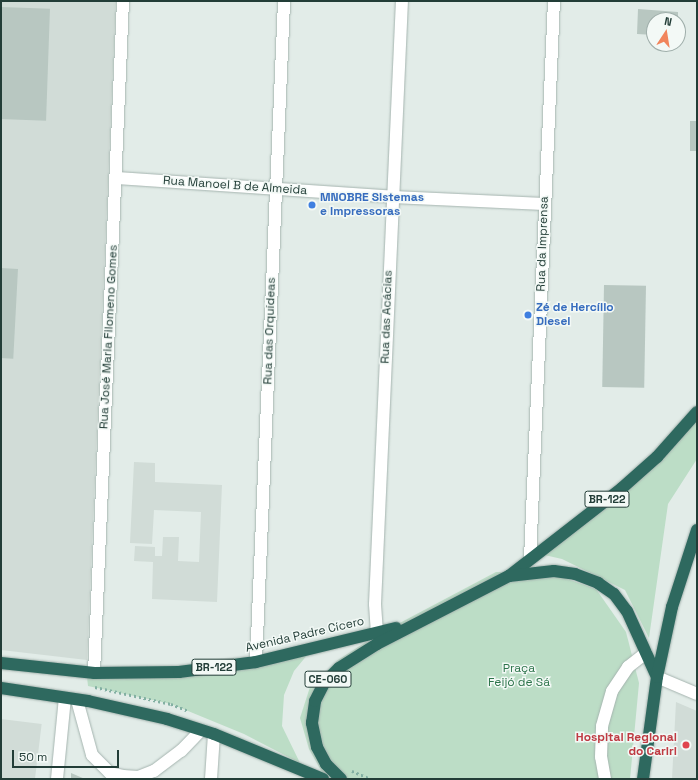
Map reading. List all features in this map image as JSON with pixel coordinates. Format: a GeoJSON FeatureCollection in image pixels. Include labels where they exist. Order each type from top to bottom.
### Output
{"type":"FeatureCollection","features":[{"type":"Feature","properties":{"kind":"highway","name":"BR-122"},"geometry":{"type":"LineString","coordinates":[[422,620],[509,576],[622,488],[657,457],[697,412]]}},
{"type":"Feature","properties":{"kind":"highway"},"geometry":{"type":"LineString","coordinates":[[643,779],[657,677],[672,607],[697,530]]}},
{"type":"Feature","properties":{"kind":"highway"},"geometry":{"type":"LineString","coordinates":[[509,576],[554,571],[575,574],[598,583],[614,594],[627,611],[657,677]]}},
{"type":"Feature","properties":{"kind":"highway","name":"Avenida Padre Cícero"},"geometry":{"type":"LineString","coordinates":[[1,663],[94,673],[179,672],[256,662],[377,633],[422,620]]}},
{"type":"Feature","properties":{"kind":"highway","name":"CE-060"},"geometry":{"type":"LineString","coordinates":[[341,779],[326,764],[317,747],[312,723],[315,701],[324,683],[339,668],[377,644],[422,620]]}},
{"type":"Feature","properties":{"kind":"highway"},"geometry":{"type":"LineString","coordinates":[[1,688],[71,699],[153,715],[214,734],[323,779]]}},
{"type":"Feature","properties":{"kind":"street","name":"Rua José Maria Filomeno Gomes"},"geometry":{"type":"LineString","coordinates":[[94,673],[117,178],[123,1]]}},
{"type":"Feature","properties":{"kind":"street","name":"Rua das Orquídeas"},"geometry":{"type":"LineString","coordinates":[[256,662],[284,1]]}},
{"type":"Feature","properties":{"kind":"street","name":"Rua das Acácias"},"geometry":{"type":"LineString","coordinates":[[377,633],[375,604],[392,197],[402,1]]}},
{"type":"Feature","properties":{"kind":"street","name":"Rua da Imprensa"},"geometry":{"type":"LineString","coordinates":[[530,559],[544,204],[554,1]]}},
{"type":"Feature","properties":{"kind":"street","name":"Rua Manoel B de Almeida"},"geometry":{"type":"LineString","coordinates":[[117,178],[392,197],[544,204]]}},
{"type":"Feature","properties":{"kind":"street"},"geometry":{"type":"LineString","coordinates":[[605,779],[601,757],[602,726],[612,691],[628,667],[646,653]]}},
{"type":"Feature","properties":{"kind":"street"},"geometry":{"type":"LineString","coordinates":[[657,677],[697,694]]}},
{"type":"Feature","properties":{"kind":"street"},"geometry":{"type":"LineString","coordinates":[[71,699],[92,755],[110,773],[138,777],[154,771],[181,751],[201,730]]}},
{"type":"Feature","properties":{"kind":"street"},"geometry":{"type":"LineString","coordinates":[[57,779],[71,699]]}},
{"type":"Feature","properties":{"kind":"street"},"geometry":{"type":"LineString","coordinates":[[211,779],[214,734]]}},
{"type":"Feature","properties":{"kind":"shaded area"},"geometry":{"type":"Polygon","coordinates":[[[1,1],[116,1],[87,660],[1,650],[1,1]]]}},
{"type":"Feature","properties":{"kind":"shaded area"},"geometry":{"type":"Polygon","coordinates":[[[134,462],[155,463],[155,482],[222,485],[217,602],[152,599],[153,562],[134,561],[135,546],[155,547],[155,556],[162,556],[163,537],[179,537],[178,561],[199,562],[201,512],[154,510],[152,544],[130,543],[134,462]]]}},
{"type":"Feature","properties":{"kind":"shaded area","name":"Hospital Regional do Cariri"},"geometry":{"type":"Polygon","coordinates":[[[676,702],[697,711],[697,779],[672,779],[676,702]]]}},
{"type":"Feature","properties":{"kind":"shaded area"},"geometry":{"type":"Polygon","coordinates":[[[1,719],[42,724],[35,779],[1,779],[1,719]]]}},
{"type":"Feature","properties":{"kind":"green space"},"geometry":{"type":"Polygon","coordinates":[[[697,415],[697,459],[668,504],[649,638],[625,590],[562,559],[540,554],[697,415]]]}},
{"type":"Feature","properties":{"kind":"green space","name":"Praça Feijó de Sá"},"geometry":{"type":"Polygon","coordinates":[[[496,572],[550,573],[596,589],[626,632],[639,683],[630,779],[326,779],[309,749],[300,718],[310,687],[338,660],[377,635],[496,572]]]}},
{"type":"Feature","properties":{"kind":"green space"},"geometry":{"type":"Polygon","coordinates":[[[313,648],[294,671],[284,695],[282,726],[300,763],[244,734],[171,704],[88,686],[87,677],[182,675],[313,648]]]}},
{"type":"Feature","properties":{"kind":"building"},"geometry":{"type":"Polygon","coordinates":[[[1,7],[50,9],[46,121],[1,119],[1,7]]]}},
{"type":"Feature","properties":{"kind":"building"},"geometry":{"type":"Polygon","coordinates":[[[638,9],[678,12],[646,12],[646,35],[637,34],[638,9]]]}},
{"type":"Feature","properties":{"kind":"building"},"geometry":{"type":"Polygon","coordinates":[[[690,121],[697,121],[697,151],[690,151],[690,121]]]}},
{"type":"Feature","properties":{"kind":"building"},"geometry":{"type":"Polygon","coordinates":[[[1,268],[18,269],[13,359],[1,358],[1,268]]]}},
{"type":"Feature","properties":{"kind":"building"},"geometry":{"type":"Polygon","coordinates":[[[604,285],[646,286],[644,388],[602,387],[604,285]]]}},
{"type":"Feature","properties":{"kind":"building"},"geometry":{"type":"Polygon","coordinates":[[[71,773],[85,779],[71,779],[71,773]]]}},
{"type":"Feature","properties":{"kind":"place","name":"MNOBRE Sistemas e Impressoras"},"geometry":{"type":"Point","coordinates":[312,205]}},
{"type":"Feature","properties":{"kind":"place","name":"Zé de Hercílio Diesel"},"geometry":{"type":"Point","coordinates":[528,315]}},
{"type":"Feature","properties":{"kind":"place","name":"Hospital Regional do Cariri"},"geometry":{"type":"Point","coordinates":[686,745]}}]}
